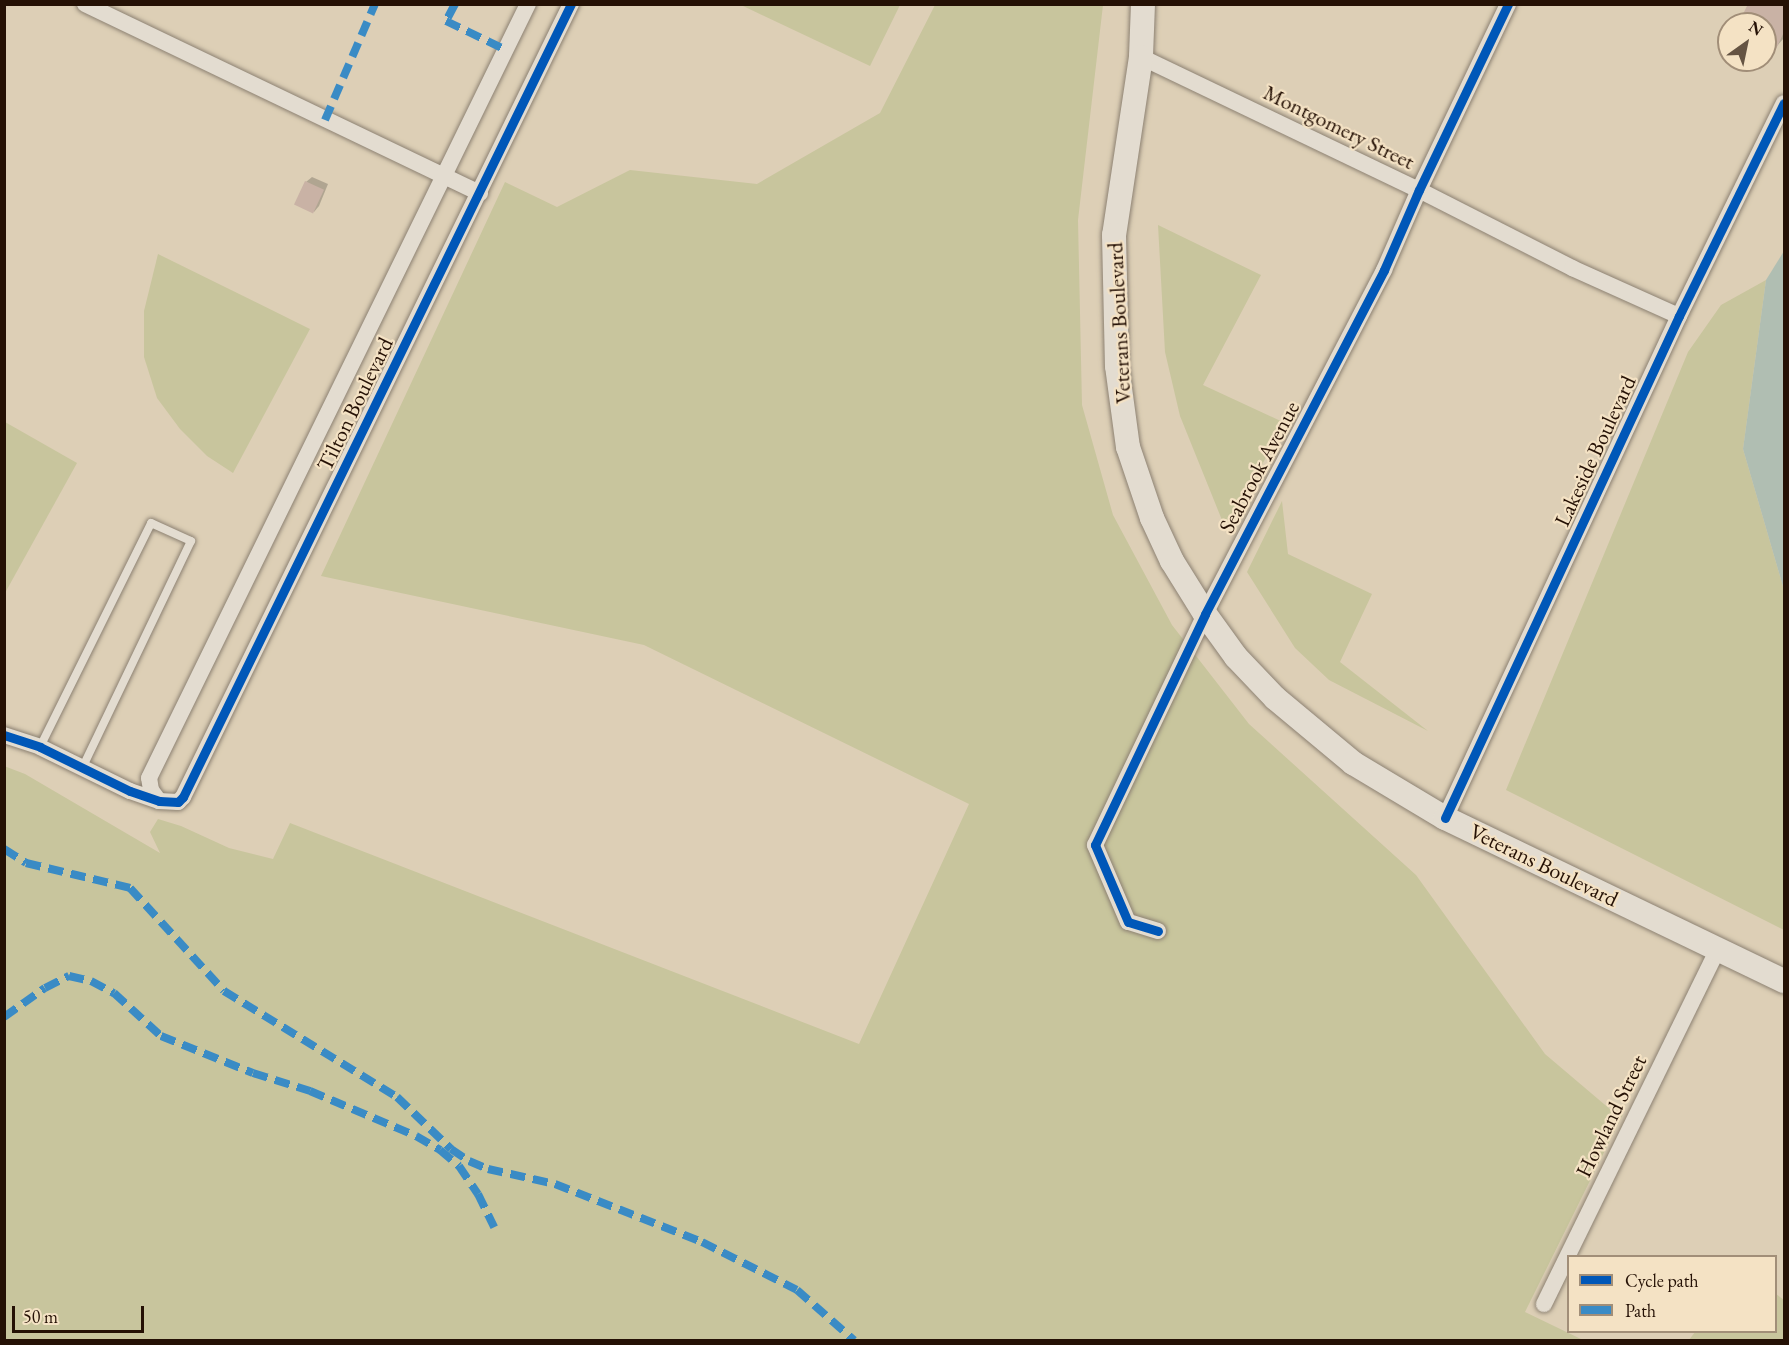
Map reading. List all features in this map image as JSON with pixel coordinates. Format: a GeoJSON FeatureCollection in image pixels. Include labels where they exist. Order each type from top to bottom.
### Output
{"type":"FeatureCollection","features":[{"type":"Feature","properties":{"kind":"main road","name":"Veterans Boulevard"},"geometry":{"type":"LineString","coordinates":[[1148,6],[1114,235],[1116,366],[1128,447],[1152,518],[1172,561],[1204,614],[1236,657],[1275,698],[1353,763],[1445,818],[1785,981]]}},
{"type":"Feature","properties":{"kind":"street"},"geometry":{"type":"LineString","coordinates":[[85,4],[444,178],[480,193]]}},
{"type":"Feature","properties":{"kind":"street","name":"Tilton Boulevard"},"geometry":{"type":"LineString","coordinates":[[528,4],[149,778],[152,790],[159,801],[178,802],[183,796],[571,4]]}},
{"type":"Feature","properties":{"kind":"street","name":"Seabrook Avenue"},"geometry":{"type":"LineString","coordinates":[[1158,932],[1128,922],[1095,845],[1204,614],[1384,270],[1419,190],[1508,4]]}},
{"type":"Feature","properties":{"kind":"street","name":"Montgomery Street"},"geometry":{"type":"LineString","coordinates":[[1141,57],[1419,190],[1572,268],[1678,316]]}},
{"type":"Feature","properties":{"kind":"street","name":"Lakeside Boulevard"},"geometry":{"type":"LineString","coordinates":[[1445,818],[1678,316],[1785,103]]}},
{"type":"Feature","properties":{"kind":"street"},"geometry":{"type":"LineString","coordinates":[[4,735],[40,747],[130,791],[159,801]]}},
{"type":"Feature","properties":{"kind":"street","name":"Howland Street"},"geometry":{"type":"LineString","coordinates":[[1568,1255],[1718,949]]}},
{"type":"Feature","properties":{"kind":"street","name":"Howland Street"},"geometry":{"type":"LineString","coordinates":[[1544,1304],[1567,1257]]}},
{"type":"Feature","properties":{"kind":"lane"},"geometry":{"type":"LineString","coordinates":[[40,747],[151,523],[191,541],[82,768]]}},
{"type":"Feature","properties":{"kind":"shaded area"},"geometry":{"type":"Polygon","coordinates":[[[741,5],[900,5],[870,66],[741,5]]]}},
{"type":"Feature","properties":{"kind":"shaded area"},"geometry":{"type":"Polygon","coordinates":[[[935,5],[1103,5],[1078,220],[1082,405],[1113,515],[1172,625],[1249,724],[1416,875],[1545,1054],[1611,1110],[1623,1114],[1525,1312],[1583,1340],[5,1340],[4,766],[25,774],[160,853],[150,832],[158,819],[181,826],[229,848],[273,859],[290,823],[859,1044],[969,804],[644,645],[321,576],[505,182],[557,207],[630,170],[757,184],[880,113],[935,5]]]}},
{"type":"Feature","properties":{"kind":"shaded area"},"geometry":{"type":"Polygon","coordinates":[[[1158,225],[1261,275],[1203,385],[1285,423],[1226,530],[1180,416],[1165,352],[1158,225]]]}},
{"type":"Feature","properties":{"kind":"shaded area"},"geometry":{"type":"Polygon","coordinates":[[[1784,251],[1784,590],[1743,449],[1766,280],[1784,251]]]}},
{"type":"Feature","properties":{"kind":"shaded area"},"geometry":{"type":"Polygon","coordinates":[[[158,254],[310,329],[233,473],[207,456],[180,429],[157,398],[144,357],[144,311],[158,254]]]}},
{"type":"Feature","properties":{"kind":"shaded area"},"geometry":{"type":"Polygon","coordinates":[[[1766,280],[1743,449],[1784,590],[1784,930],[1506,790],[1688,352],[1721,305],[1766,280]]]}},
{"type":"Feature","properties":{"kind":"shaded area"},"geometry":{"type":"Polygon","coordinates":[[[5,422],[77,463],[5,593],[5,422]]]}},
{"type":"Feature","properties":{"kind":"shaded area"},"geometry":{"type":"Polygon","coordinates":[[[1282,501],[1288,554],[1372,594],[1340,662],[1428,731],[1329,680],[1295,648],[1247,572],[1282,501]]]}},
{"type":"Feature","properties":{"kind":"shaded area"},"geometry":{"type":"Polygon","coordinates":[[[1777,1295],[1784,1300],[1784,1340],[1689,1340],[1694,1333],[1777,1333],[1777,1295]]]}},
{"type":"Feature","properties":{"kind":"building"},"geometry":{"type":"Polygon","coordinates":[[[1748,4],[1784,4],[1784,32],[1777,47],[1777,12],[1744,12],[1748,4]]]}},
{"type":"Feature","properties":{"kind":"building"},"geometry":{"type":"Polygon","coordinates":[[[305,181],[324,190],[313,213],[294,205],[305,181]]]}},
{"type":"Feature","properties":{"kind":"marked path"},"geometry":{"type":"LineString","coordinates":[[325,120],[375,4]]}},
{"type":"Feature","properties":{"kind":"marked path"},"geometry":{"type":"LineString","coordinates":[[455,4],[446,21],[506,50]]}},
{"type":"Feature","properties":{"kind":"marked path"},"geometry":{"type":"LineString","coordinates":[[4,849],[26,863],[130,888],[224,991],[397,1097],[451,1149],[469,1161],[488,1169],[555,1184],[702,1242],[797,1290],[854,1340]]}},
{"type":"Feature","properties":{"kind":"marked path"},"geometry":{"type":"LineString","coordinates":[[4,1017],[45,988],[69,976],[91,981],[114,993],[161,1036],[253,1073],[310,1091],[416,1136],[440,1150],[459,1166],[478,1194],[494,1227]]}},
{"type":"Feature","properties":{"kind":"cycle path"},"geometry":{"type":"LineString","coordinates":[[4,735],[40,747],[130,791],[159,801],[178,802],[183,797],[571,4]]}},
{"type":"Feature","properties":{"kind":"cycle path"},"geometry":{"type":"LineString","coordinates":[[1158,931],[1128,922],[1095,845],[1205,614],[1384,270],[1419,190],[1508,4]]}},
{"type":"Feature","properties":{"kind":"cycle path"},"geometry":{"type":"LineString","coordinates":[[1445,818],[1679,316],[1784,103]]}}]}
